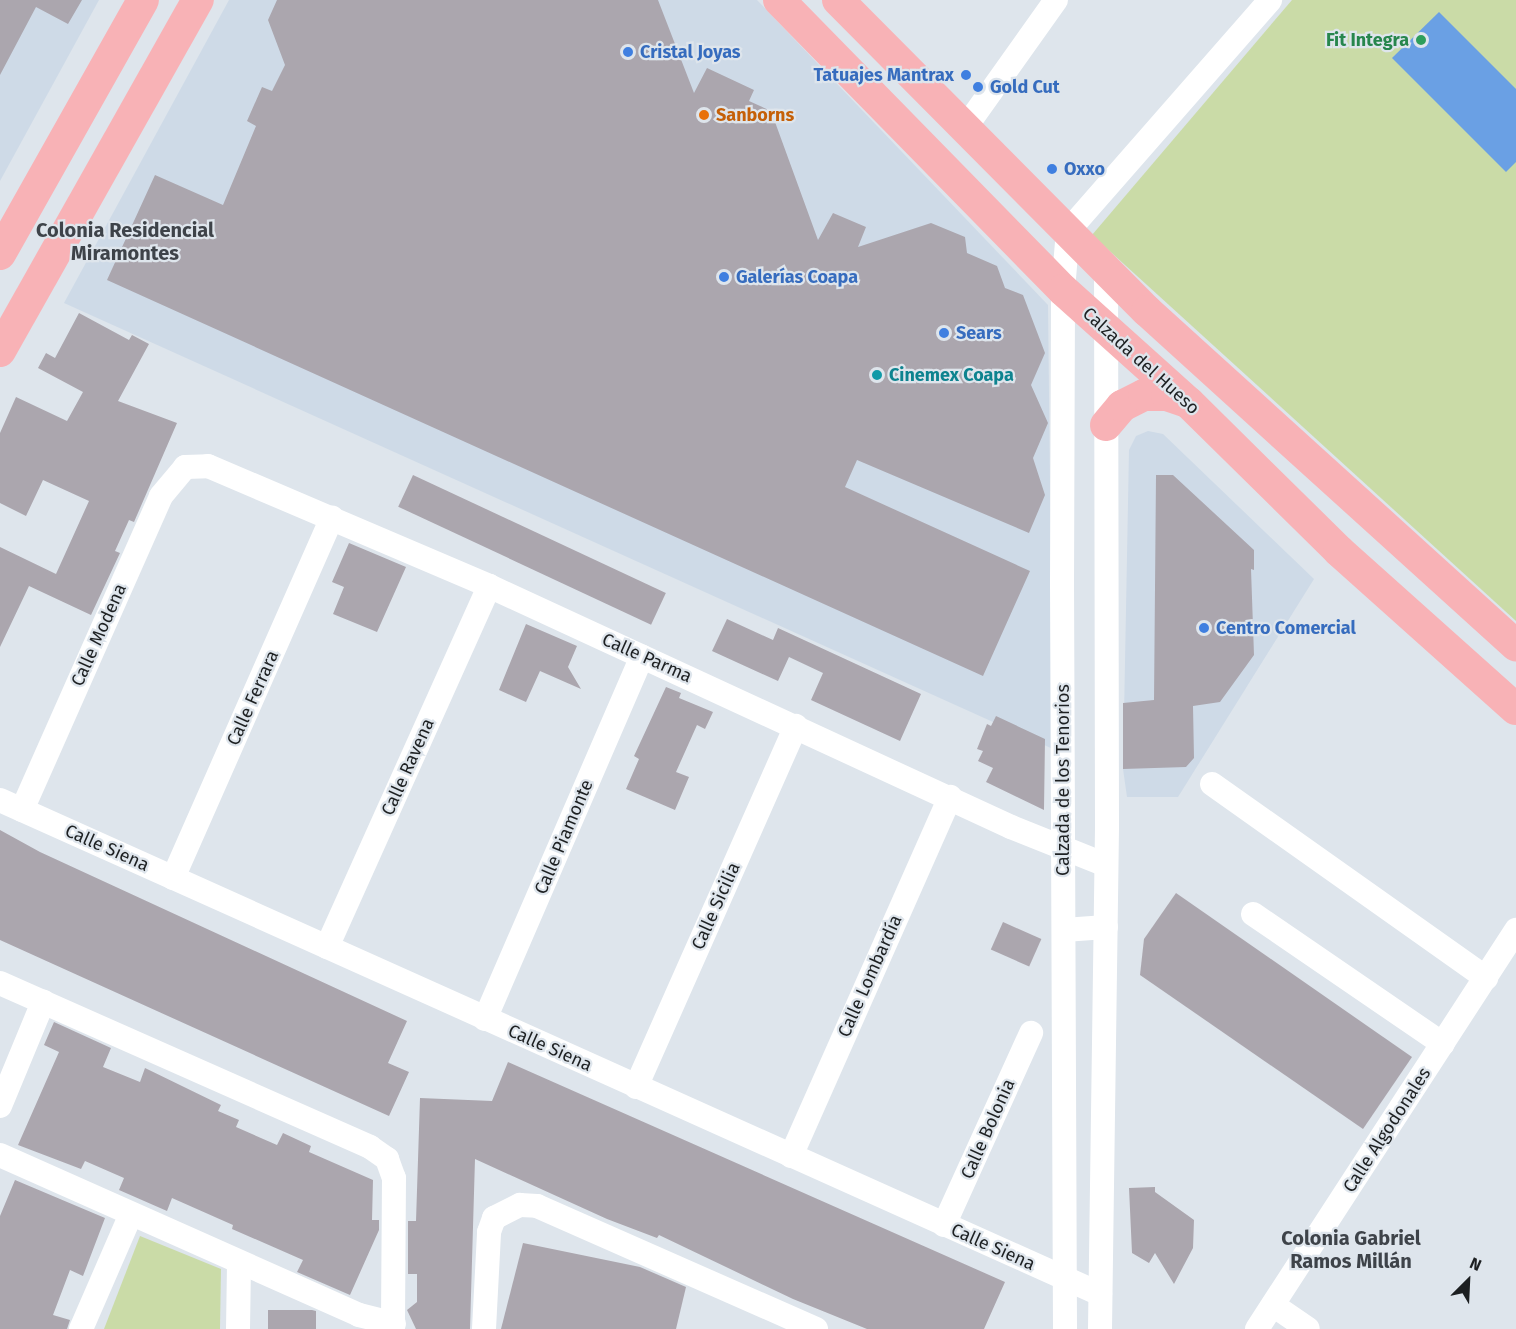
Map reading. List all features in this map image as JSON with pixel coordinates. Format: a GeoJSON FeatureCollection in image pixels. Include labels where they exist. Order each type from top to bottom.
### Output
{"type":"FeatureCollection","features":[{"type":"Feature","properties":{"kind":"main road"},"geometry":{"type":"LineString","coordinates":[[0,254],[143,0]]}},
{"type":"Feature","properties":{"kind":"main road"},"geometry":{"type":"LineString","coordinates":[[0,351],[198,0]]}},
{"type":"Feature","properties":{"kind":"main road","name":"Calzada del Hueso"},"geometry":{"type":"LineString","coordinates":[[779,0],[1064,290],[1189,403],[1331,543],[1516,710]]}},
{"type":"Feature","properties":{"kind":"main road"},"geometry":{"type":"LineString","coordinates":[[841,1],[1106,270],[1516,646]]}},
{"type":"Feature","properties":{"kind":"main road"},"geometry":{"type":"LineString","coordinates":[[1106,425],[1122,405],[1144,395],[1167,394],[1189,403]]}},
{"type":"Feature","properties":{"kind":"street"},"geometry":{"type":"LineString","coordinates":[[965,128],[1056,0]]}},
{"type":"Feature","properties":{"kind":"street"},"geometry":{"type":"LineString","coordinates":[[1068,231],[1270,0]]}},
{"type":"Feature","properties":{"kind":"street","name":"Calzada de los Tenorios"},"geometry":{"type":"LineString","coordinates":[[1065,1329],[1062,848],[1064,290],[1068,231]]}},
{"type":"Feature","properties":{"kind":"street"},"geometry":{"type":"LineString","coordinates":[[1100,1329],[1106,927],[1106,270]]}},
{"type":"Feature","properties":{"kind":"street","name":"Calle Parma"},"geometry":{"type":"LineString","coordinates":[[185,467],[208,466],[225,471],[332,517],[489,586],[1062,848],[1106,865]]}},
{"type":"Feature","properties":{"kind":"street","name":"Calle Modena"},"geometry":{"type":"LineString","coordinates":[[22,810],[161,495],[185,467]]}},
{"type":"Feature","properties":{"kind":"street","name":"Calle Ferrara"},"geometry":{"type":"LineString","coordinates":[[173,878],[332,517]]}},
{"type":"Feature","properties":{"kind":"street","name":"Calle Ravena"},"geometry":{"type":"LineString","coordinates":[[327,947],[489,586]]}},
{"type":"Feature","properties":{"kind":"street","name":"Calle Piamonte"},"geometry":{"type":"LineString","coordinates":[[485,1019],[642,656]]}},
{"type":"Feature","properties":{"kind":"street","name":"Calle Sicilia"},"geometry":{"type":"LineString","coordinates":[[636,1087],[796,726]]}},
{"type":"Feature","properties":{"kind":"street"},"geometry":{"type":"LineString","coordinates":[[1212,784],[1486,978]]}},
{"type":"Feature","properties":{"kind":"street","name":"Calle Lombardía"},"geometry":{"type":"LineString","coordinates":[[790,1156],[950,797]]}},
{"type":"Feature","properties":{"kind":"street","name":"Calle Siena"},"geometry":{"type":"LineString","coordinates":[[0,800],[1100,1294]]}},
{"type":"Feature","properties":{"kind":"street"},"geometry":{"type":"LineString","coordinates":[[1253,914],[1443,1044]]}},
{"type":"Feature","properties":{"kind":"street"},"geometry":{"type":"LineString","coordinates":[[1064,930],[1106,927]]}},
{"type":"Feature","properties":{"kind":"street","name":"Calle Algodonales"},"geometry":{"type":"LineString","coordinates":[[1257,1329],[1516,930]]}},
{"type":"Feature","properties":{"kind":"street"},"geometry":{"type":"LineString","coordinates":[[0,983],[370,1148],[387,1159],[394,1178],[393,1327],[359,1315],[0,1155]]}},
{"type":"Feature","properties":{"kind":"street"},"geometry":{"type":"LineString","coordinates":[[0,1106],[43,1002]]}},
{"type":"Feature","properties":{"kind":"street","name":"Calle Bolonia"},"geometry":{"type":"LineString","coordinates":[[944,1225],[1031,1033]]}},
{"type":"Feature","properties":{"kind":"street"},"geometry":{"type":"LineString","coordinates":[[484,1329],[489,1232],[494,1218],[520,1204],[537,1206],[816,1329]]}},
{"type":"Feature","properties":{"kind":"street"},"geometry":{"type":"LineString","coordinates":[[81,1329],[131,1214]]}},
{"type":"Feature","properties":{"kind":"street"},"geometry":{"type":"LineString","coordinates":[[238,1329],[239,1262]]}},
{"type":"Feature","properties":{"kind":"street"},"geometry":{"type":"LineString","coordinates":[[1273,1305],[1308,1329]]}},
{"type":"Feature","properties":{"kind":"shaded area"},"geometry":{"type":"Polygon","coordinates":[[[0,0],[99,0],[0,181],[0,0]]]}},
{"type":"Feature","properties":{"kind":"shaded area","name":"Galerías Coapa"},"geometry":{"type":"Polygon","coordinates":[[[229,0],[757,0],[1048,305],[1053,749],[64,303],[229,0]]]}},
{"type":"Feature","properties":{"kind":"shaded area"},"geometry":{"type":"Polygon","coordinates":[[[1148,431],[1163,434],[1314,579],[1178,797],[1127,797],[1123,769],[1129,450],[1136,436],[1148,431]]]}},
{"type":"Feature","properties":{"kind":"green space"},"geometry":{"type":"Polygon","coordinates":[[[1292,0],[1516,0],[1516,621],[1092,235],[1292,0]]]}},
{"type":"Feature","properties":{"kind":"green space"},"geometry":{"type":"Polygon","coordinates":[[[140,1236],[221,1269],[220,1329],[104,1329],[140,1236]]]}},
{"type":"Feature","properties":{"kind":"water"},"geometry":{"type":"Polygon","coordinates":[[[1439,12],[1516,89],[1516,162],[1506,172],[1392,58],[1439,12]]]}},
{"type":"Feature","properties":{"kind":"building"},"geometry":{"type":"Polygon","coordinates":[[[0,0],[82,0],[68,24],[36,7],[0,75],[0,0]]]}},
{"type":"Feature","properties":{"kind":"building","name":"Galerías Coapa"},"geometry":{"type":"Polygon","coordinates":[[[277,0],[658,0],[694,93],[707,68],[754,90],[749,101],[771,111],[818,240],[833,213],[866,227],[858,247],[931,223],[965,237],[967,253],[997,266],[1005,288],[1023,295],[1045,353],[1031,385],[1048,423],[1033,458],[1045,495],[1029,533],[857,460],[845,487],[1030,571],[983,676],[107,280],[155,175],[223,205],[256,126],[247,121],[262,87],[272,91],[285,65],[268,20],[277,0]]]}},
{"type":"Feature","properties":{"kind":"building"},"geometry":{"type":"Polygon","coordinates":[[[79,313],[129,340],[132,335],[149,344],[118,401],[177,423],[134,522],[129,520],[115,551],[120,553],[91,615],[29,586],[0,647],[0,547],[56,574],[89,501],[43,480],[26,516],[0,503],[0,433],[16,397],[67,421],[83,392],[38,368],[46,353],[55,358],[79,313]]]}},
{"type":"Feature","properties":{"kind":"building"},"geometry":{"type":"Polygon","coordinates":[[[413,475],[666,593],[651,625],[398,507],[413,475]]]}},
{"type":"Feature","properties":{"kind":"building","name":"Centro Comercial"},"geometry":{"type":"Polygon","coordinates":[[[1156,475],[1173,475],[1254,550],[1254,570],[1251,569],[1254,655],[1220,702],[1193,706],[1194,758],[1186,767],[1123,769],[1123,703],[1154,700],[1156,475]]]}},
{"type":"Feature","properties":{"kind":"building"},"geometry":{"type":"Polygon","coordinates":[[[349,543],[406,567],[377,632],[333,614],[344,587],[332,582],[349,543]]]}},
{"type":"Feature","properties":{"kind":"building"},"geometry":{"type":"Polygon","coordinates":[[[727,619],[773,640],[778,628],[921,694],[900,741],[811,700],[823,673],[789,657],[778,681],[712,651],[727,619]]]}},
{"type":"Feature","properties":{"kind":"building"},"geometry":{"type":"Polygon","coordinates":[[[526,624],[577,646],[568,667],[581,689],[540,671],[526,702],[499,690],[526,624]]]}},
{"type":"Feature","properties":{"kind":"building"},"geometry":{"type":"Polygon","coordinates":[[[666,687],[681,693],[679,698],[713,712],[705,729],[697,725],[676,772],[689,777],[675,810],[626,789],[639,759],[634,756],[666,687]]]}},
{"type":"Feature","properties":{"kind":"building"},"geometry":{"type":"Polygon","coordinates":[[[996,716],[1045,739],[1044,810],[986,782],[993,768],[978,761],[983,751],[977,749],[987,724],[991,726],[996,716]]]}},
{"type":"Feature","properties":{"kind":"building"},"geometry":{"type":"Polygon","coordinates":[[[0,830],[40,852],[407,1021],[388,1063],[409,1072],[389,1116],[0,940],[0,830]]]}},
{"type":"Feature","properties":{"kind":"building"},"geometry":{"type":"Polygon","coordinates":[[[1176,893],[1412,1057],[1363,1129],[1140,975],[1144,939],[1176,893]]]}},
{"type":"Feature","properties":{"kind":"building"},"geometry":{"type":"Polygon","coordinates":[[[1003,922],[1041,939],[1029,966],[991,949],[1003,922]]]}},
{"type":"Feature","properties":{"kind":"building"},"geometry":{"type":"Polygon","coordinates":[[[54,1022],[111,1048],[103,1067],[140,1082],[145,1068],[221,1105],[218,1111],[239,1120],[236,1127],[277,1145],[283,1133],[311,1146],[309,1152],[373,1180],[372,1220],[379,1220],[379,1230],[350,1295],[297,1272],[303,1260],[232,1229],[233,1225],[172,1198],[167,1211],[119,1190],[124,1178],[85,1161],[81,1169],[18,1145],[59,1052],[44,1045],[54,1022]]]}},
{"type":"Feature","properties":{"kind":"building"},"geometry":{"type":"Polygon","coordinates":[[[508,1062],[1005,1282],[984,1329],[867,1329],[793,1299],[659,1235],[657,1238],[607,1219],[475,1159],[470,1329],[416,1329],[407,1310],[417,1302],[417,1274],[408,1274],[408,1221],[416,1221],[420,1098],[492,1101],[508,1062]]]}},
{"type":"Feature","properties":{"kind":"building"},"geometry":{"type":"Polygon","coordinates":[[[15,1180],[105,1218],[83,1276],[70,1270],[53,1315],[70,1320],[67,1329],[0,1329],[0,1216],[15,1180]]]}},
{"type":"Feature","properties":{"kind":"building"},"geometry":{"type":"Polygon","coordinates":[[[1155,1187],[1155,1192],[1194,1220],[1193,1248],[1174,1284],[1155,1253],[1149,1263],[1132,1253],[1129,1188],[1155,1187]]]}},
{"type":"Feature","properties":{"kind":"building"},"geometry":{"type":"Polygon","coordinates":[[[523,1243],[640,1267],[686,1287],[676,1329],[501,1329],[523,1243]]]}},
{"type":"Feature","properties":{"kind":"building"},"geometry":{"type":"Polygon","coordinates":[[[268,1310],[316,1311],[316,1329],[268,1329],[268,1310]]]}},
{"type":"Feature","properties":{"kind":"place","name":"Fit Integra"},"geometry":{"type":"Point","coordinates":[1421,40]}},
{"type":"Feature","properties":{"kind":"place","name":"Cristal Joyas"},"geometry":{"type":"Point","coordinates":[628,52]}},
{"type":"Feature","properties":{"kind":"place","name":"Tatuajes Mantrax"},"geometry":{"type":"Point","coordinates":[966,75]}},
{"type":"Feature","properties":{"kind":"place","name":"Gold Cut"},"geometry":{"type":"Point","coordinates":[978,87]}},
{"type":"Feature","properties":{"kind":"place","name":"Sanborns"},"geometry":{"type":"Point","coordinates":[704,115]}},
{"type":"Feature","properties":{"kind":"place","name":"Oxxo"},"geometry":{"type":"Point","coordinates":[1052,169]}},
{"type":"Feature","properties":{"kind":"place","name":"Galerías Coapa"},"geometry":{"type":"Point","coordinates":[724,277]}},
{"type":"Feature","properties":{"kind":"place","name":"Sears"},"geometry":{"type":"Point","coordinates":[944,333]}},
{"type":"Feature","properties":{"kind":"place","name":"Cinemex Coapa"},"geometry":{"type":"Point","coordinates":[877,375]}},
{"type":"Feature","properties":{"kind":"place","name":"Centro Comercial"},"geometry":{"type":"Point","coordinates":[1204,628]}},
{"type":"Feature","properties":{"kind":"district","name":"Colonia Residencial Miramontes"},"geometry":{"type":"Point","coordinates":[125,242]}},
{"type":"Feature","properties":{"kind":"district","name":"Colonia Gabriel Ramos Millán"},"geometry":{"type":"Point","coordinates":[1351,1250]}}]}
